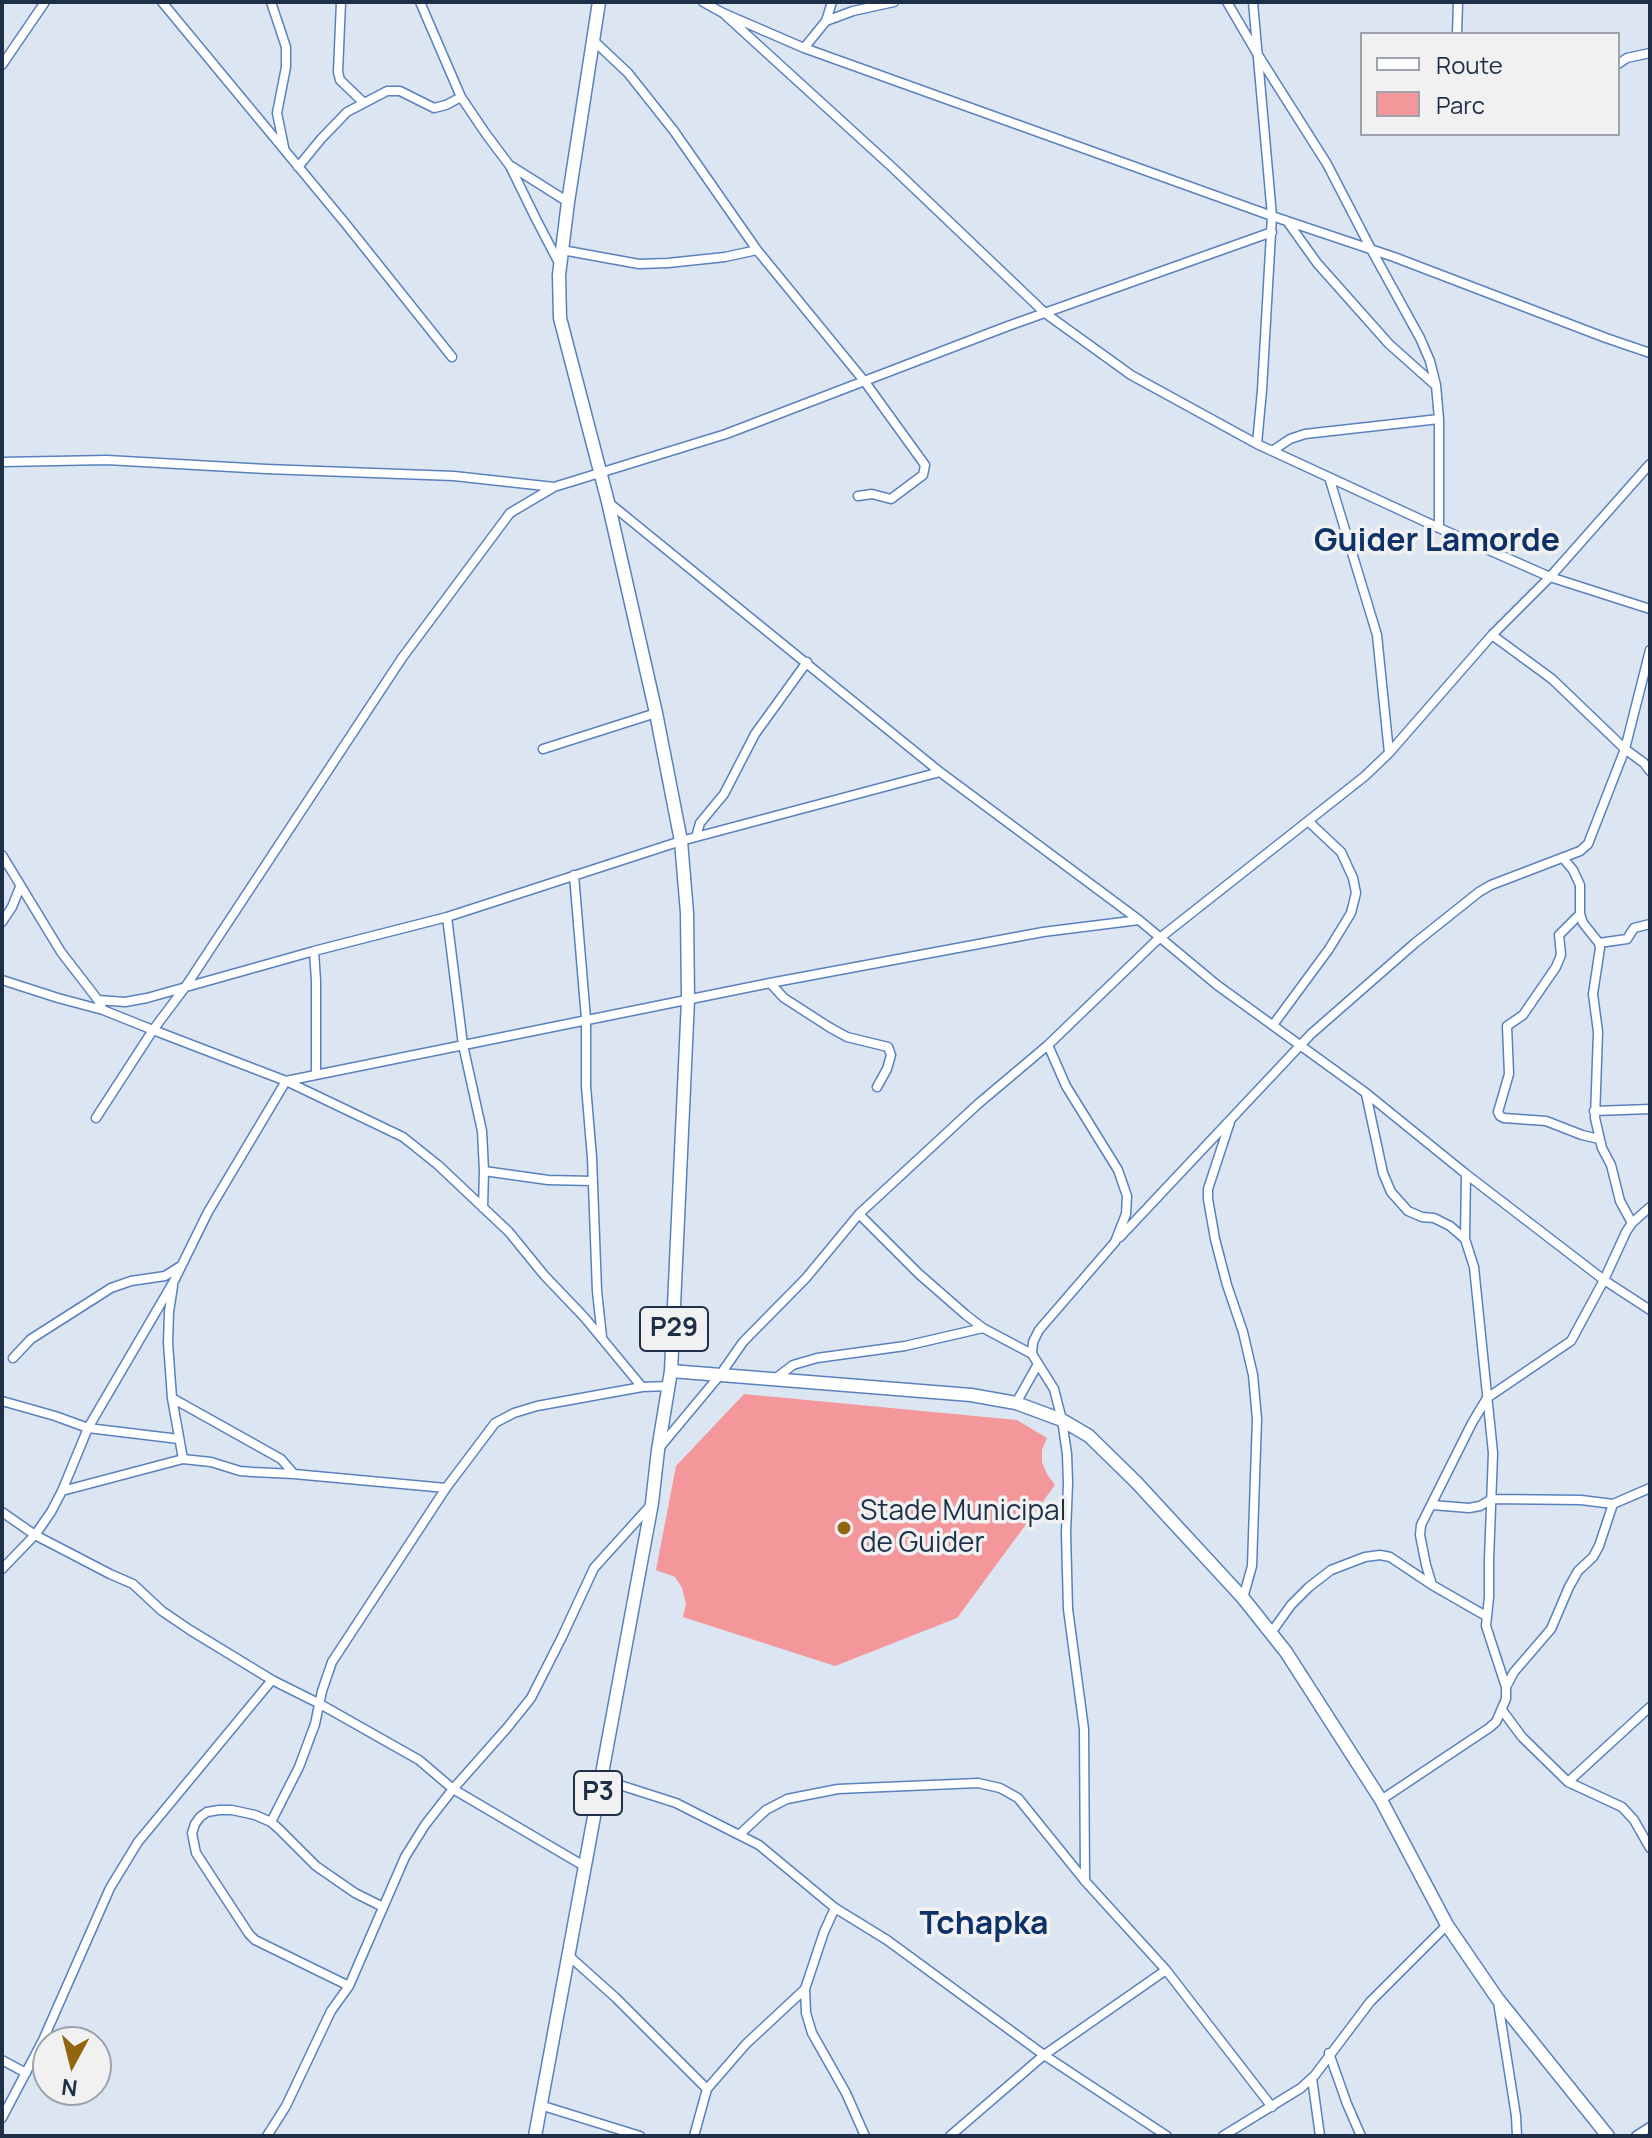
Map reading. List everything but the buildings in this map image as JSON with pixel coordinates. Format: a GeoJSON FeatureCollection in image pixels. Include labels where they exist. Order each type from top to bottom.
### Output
{"type":"FeatureCollection","features":[{"type":"Feature","properties":{"kind":"main road","name":"P29"},"geometry":{"type":"LineString","coordinates":[[599,2],[560,265],[560,318],[608,502],[656,713],[681,841],[687,913],[688,1000],[671,1371],[971,1395],[1016,1403],[1062,1420],[1089,1436],[1243,1598],[1286,1652],[1381,1800],[1447,1925],[1497,1998],[1608,2136]]}},
{"type":"Feature","properties":{"kind":"main road","name":"P3"},"geometry":{"type":"LineString","coordinates":[[535,2136],[652,1503],[671,1371]]}},
{"type":"Feature","properties":{"kind":"street"},"geometry":{"type":"LineString","coordinates":[[2,65],[45,2]]}},
{"type":"Feature","properties":{"kind":"street"},"geometry":{"type":"LineString","coordinates":[[162,2],[452,357]]}},
{"type":"Feature","properties":{"kind":"street"},"geometry":{"type":"LineString","coordinates":[[271,2],[286,47],[286,67],[277,113],[286,151]]}},
{"type":"Feature","properties":{"kind":"street"},"geometry":{"type":"LineString","coordinates":[[341,2],[338,72],[340,80],[364,103]]}},
{"type":"Feature","properties":{"kind":"street"},"geometry":{"type":"LineString","coordinates":[[420,2],[461,97],[510,166],[560,265]]}},
{"type":"Feature","properties":{"kind":"street"},"geometry":{"type":"LineString","coordinates":[[703,2],[845,64],[1371,249],[1650,353]]}},
{"type":"Feature","properties":{"kind":"street"},"geometry":{"type":"LineString","coordinates":[[804,48],[826,21],[832,2]]}},
{"type":"Feature","properties":{"kind":"street"},"geometry":{"type":"LineString","coordinates":[[826,21],[894,2]]}},
{"type":"Feature","properties":{"kind":"street"},"geometry":{"type":"LineString","coordinates":[[1227,2],[1327,164],[1430,361],[1439,419],[1439,528]]}},
{"type":"Feature","properties":{"kind":"street"},"geometry":{"type":"LineString","coordinates":[[1253,2],[1272,216],[1257,444]]}},
{"type":"Feature","properties":{"kind":"street"},"geometry":{"type":"LineString","coordinates":[[1457,32],[1458,2]]}},
{"type":"Feature","properties":{"kind":"street"},"geometry":{"type":"LineString","coordinates":[[723,13],[893,168],[1045,313],[1131,375],[1257,444],[1439,528],[1550,577],[1650,609]]}},
{"type":"Feature","properties":{"kind":"street"},"geometry":{"type":"LineString","coordinates":[[593,40],[628,73],[674,131],[757,250],[865,382],[925,465],[923,475],[891,499],[872,494],[858,496]]}},
{"type":"Feature","properties":{"kind":"street"},"geometry":{"type":"LineString","coordinates":[[1620,63],[1650,53]]}},
{"type":"Feature","properties":{"kind":"street"},"geometry":{"type":"LineString","coordinates":[[298,167],[347,112],[394,90],[434,108],[461,97]]}},
{"type":"Feature","properties":{"kind":"street"},"geometry":{"type":"LineString","coordinates":[[510,166],[568,202]]}},
{"type":"Feature","properties":{"kind":"street"},"geometry":{"type":"LineString","coordinates":[[1287,221],[1317,263],[1389,344],[1436,385]]}},
{"type":"Feature","properties":{"kind":"street"},"geometry":{"type":"LineString","coordinates":[[96,1118],[402,658],[510,513],[554,487],[726,434],[1045,313],[1272,232]]}},
{"type":"Feature","properties":{"kind":"street"},"geometry":{"type":"LineString","coordinates":[[562,250],[639,264],[725,257],[757,250]]}},
{"type":"Feature","properties":{"kind":"street"},"geometry":{"type":"LineString","coordinates":[[1272,451],[1290,439],[1305,434],[1439,419]]}},
{"type":"Feature","properties":{"kind":"street"},"geometry":{"type":"LineString","coordinates":[[2,462],[107,460],[454,476],[554,487]]}},
{"type":"Feature","properties":{"kind":"street"},"geometry":{"type":"LineString","coordinates":[[658,1450],[743,1342],[806,1278],[859,1214],[1048,1045],[1161,937],[1365,776],[1650,464]]}},
{"type":"Feature","properties":{"kind":"street"},"geometry":{"type":"LineString","coordinates":[[1329,477],[1377,635],[1389,753]]}},
{"type":"Feature","properties":{"kind":"street"},"geometry":{"type":"LineString","coordinates":[[608,502],[940,772],[1139,920],[1217,985],[1366,1093],[1604,1280],[1650,1310]]}},
{"type":"Feature","properties":{"kind":"street"},"geometry":{"type":"LineString","coordinates":[[1492,635],[1552,679],[1650,771]]}},
{"type":"Feature","properties":{"kind":"street"},"geometry":{"type":"LineString","coordinates":[[1032,1354],[1039,1330],[1115,1242],[1300,1045],[1415,943],[1479,892],[1580,851],[1588,844],[1625,749],[1650,650]]}},
{"type":"Feature","properties":{"kind":"street"},"geometry":{"type":"LineString","coordinates":[[696,837],[700,823],[724,794],[755,734],[807,662]]}},
{"type":"Feature","properties":{"kind":"street"},"geometry":{"type":"LineString","coordinates":[[543,749],[656,713]]}},
{"type":"Feature","properties":{"kind":"street"},"geometry":{"type":"LineString","coordinates":[[98,1000],[125,1002],[147,998],[447,917],[681,841],[940,772]]}},
{"type":"Feature","properties":{"kind":"street"},"geometry":{"type":"LineString","coordinates":[[1273,1025],[1329,949],[1351,913],[1356,893],[1341,852],[1308,821]]}},
{"type":"Feature","properties":{"kind":"street"},"geometry":{"type":"LineString","coordinates":[[2,855],[61,952],[103,1010]]}},
{"type":"Feature","properties":{"kind":"street"},"geometry":{"type":"LineString","coordinates":[[1563,858],[1580,885],[1583,923],[1600,948],[1593,994],[1598,1032],[1594,1111],[1599,1139],[1611,1165],[1620,1201],[1632,1223]]}},
{"type":"Feature","properties":{"kind":"street"},"geometry":{"type":"LineString","coordinates":[[574,875],[586,1019],[586,1086],[602,1340]]}},
{"type":"Feature","properties":{"kind":"street"},"geometry":{"type":"LineString","coordinates":[[2,922],[20,887]]}},
{"type":"Feature","properties":{"kind":"street"},"geometry":{"type":"LineString","coordinates":[[1580,914],[1559,935],[1561,955],[1556,967],[1523,1015],[1507,1026],[1509,1074],[1498,1112],[1504,1118],[1546,1121],[1599,1139]]}},
{"type":"Feature","properties":{"kind":"street"},"geometry":{"type":"LineString","coordinates":[[447,917],[463,1045],[482,1131],[483,1208]]}},
{"type":"Feature","properties":{"kind":"street"},"geometry":{"type":"LineString","coordinates":[[2,1569],[35,1535],[51,1512],[88,1428],[174,1281],[208,1212],[286,1081],[770,983],[1043,932],[1139,920]]}},
{"type":"Feature","properties":{"kind":"street"},"geometry":{"type":"LineString","coordinates":[[1599,943],[1627,939],[1634,928],[1650,924]]}},
{"type":"Feature","properties":{"kind":"street"},"geometry":{"type":"LineString","coordinates":[[314,951],[316,1075]]}},
{"type":"Feature","properties":{"kind":"street"},"geometry":{"type":"LineString","coordinates":[[2,980],[103,1010],[286,1081],[403,1137],[438,1165],[509,1232],[642,1387]]}},
{"type":"Feature","properties":{"kind":"street"},"geometry":{"type":"LineString","coordinates":[[770,983],[784,998],[847,1037],[888,1047],[891,1055],[877,1087]]}},
{"type":"Feature","properties":{"kind":"street"},"geometry":{"type":"LineString","coordinates":[[1048,1045],[1066,1086],[1118,1170],[1127,1196],[1126,1214],[1115,1242]]}},
{"type":"Feature","properties":{"kind":"street"},"geometry":{"type":"LineString","coordinates":[[1366,1093],[1383,1173],[1391,1192],[1408,1211],[1434,1218],[1465,1239]]}},
{"type":"Feature","properties":{"kind":"street"},"geometry":{"type":"LineString","coordinates":[[1594,1111],[1650,1109]]}},
{"type":"Feature","properties":{"kind":"street"},"geometry":{"type":"LineString","coordinates":[[1232,1118],[1208,1189],[1208,1199],[1215,1239],[1253,1375],[1257,1419],[1252,1566],[1243,1598]]}},
{"type":"Feature","properties":{"kind":"street"},"geometry":{"type":"LineString","coordinates":[[484,1171],[548,1180],[593,1181]]}},
{"type":"Feature","properties":{"kind":"street"},"geometry":{"type":"LineString","coordinates":[[1381,1800],[1489,1728],[1496,1722],[1506,1699],[1506,1687],[1488,1637],[1486,1616],[1493,1453],[1474,1267],[1465,1239],[1466,1174]]}},
{"type":"Feature","properties":{"kind":"street"},"geometry":{"type":"LineString","coordinates":[[1432,1585],[1420,1535],[1421,1525],[1472,1423],[1487,1398],[1571,1341],[1632,1223],[1650,1207]]}},
{"type":"Feature","properties":{"kind":"street"},"geometry":{"type":"LineString","coordinates":[[859,1214],[931,1285],[983,1328],[1032,1354],[1054,1389],[1062,1420],[1068,1483],[1068,1609],[1084,1729],[1085,1881]]}},
{"type":"Feature","properties":{"kind":"street"},"geometry":{"type":"LineString","coordinates":[[13,1358],[31,1339],[111,1288],[131,1281],[165,1276],[182,1264]]}},
{"type":"Feature","properties":{"kind":"street"},"geometry":{"type":"LineString","coordinates":[[174,1281],[168,1343],[172,1398],[183,1459]]}},
{"type":"Feature","properties":{"kind":"street"},"geometry":{"type":"LineString","coordinates":[[776,1378],[793,1365],[817,1358],[905,1346],[983,1328]]}},
{"type":"Feature","properties":{"kind":"street"},"geometry":{"type":"LineString","coordinates":[[1016,1403],[1038,1364]]}},
{"type":"Feature","properties":{"kind":"street"},"geometry":{"type":"LineString","coordinates":[[271,1822],[299,1767],[332,1662],[446,1488],[495,1423],[537,1406],[642,1387],[669,1386]]}},
{"type":"Feature","properties":{"kind":"street"},"geometry":{"type":"LineString","coordinates":[[172,1398],[281,1459],[294,1474]]}},
{"type":"Feature","properties":{"kind":"street"},"geometry":{"type":"LineString","coordinates":[[2,1401],[88,1428],[179,1439]]}},
{"type":"Feature","properties":{"kind":"street"},"geometry":{"type":"LineString","coordinates":[[62,1491],[183,1459],[211,1462],[240,1471],[446,1488]]}},
{"type":"Feature","properties":{"kind":"street"},"geometry":{"type":"LineString","coordinates":[[1432,1505],[1469,1508],[1492,1499],[1581,1500],[1613,1504],[1650,1488]]}},
{"type":"Feature","properties":{"kind":"street"},"geometry":{"type":"LineString","coordinates":[[267,2136],[286,2106],[331,2011],[349,1986],[405,1857],[453,1789],[531,1698],[594,1568],[652,1503]]}},
{"type":"Feature","properties":{"kind":"street"},"geometry":{"type":"LineString","coordinates":[[1506,1687],[1514,1672],[1551,1629],[1578,1571],[1593,1557],[1599,1546],[1613,1504]]}},
{"type":"Feature","properties":{"kind":"street"},"geometry":{"type":"LineString","coordinates":[[2,1512],[35,1535],[133,1584],[162,1611],[272,1680],[419,1760],[453,1789],[584,1866]]}},
{"type":"Feature","properties":{"kind":"street"},"geometry":{"type":"LineString","coordinates":[[1271,1633],[1291,1605],[1331,1570],[1365,1557],[1380,1555],[1390,1557],[1486,1616]]}},
{"type":"Feature","properties":{"kind":"street"},"geometry":{"type":"LineString","coordinates":[[2,2118],[59,2005],[110,1888],[138,1842],[272,1680]]}},
{"type":"Feature","properties":{"kind":"street"},"geometry":{"type":"LineString","coordinates":[[1568,1782],[1650,1707]]}},
{"type":"Feature","properties":{"kind":"street"},"geometry":{"type":"LineString","coordinates":[[1502,1710],[1522,1737],[1568,1782],[1622,1807],[1634,1820],[1649,1846]]}},
{"type":"Feature","properties":{"kind":"street"},"geometry":{"type":"LineString","coordinates":[[601,1779],[676,1803],[740,1834],[771,1854],[795,1878],[835,1908],[887,1940],[1044,2055],[1167,2136]]}},
{"type":"Feature","properties":{"kind":"street"},"geometry":{"type":"LineString","coordinates":[[740,1834],[766,1810],[787,1799],[838,1789],[978,1783],[1000,1788],[1018,1798],[1085,1881],[1166,1970],[1272,2107]]}},
{"type":"Feature","properties":{"kind":"street"},"geometry":{"type":"LineString","coordinates":[[349,1986],[255,1940],[196,1853],[192,1833],[200,1817],[207,1812],[232,1810],[255,1815],[271,1822],[316,1866],[355,1893],[383,1907]]}},
{"type":"Feature","properties":{"kind":"street"},"geometry":{"type":"LineString","coordinates":[[835,1908],[805,1989],[806,2013],[812,2033],[846,2093],[865,2136]]}},
{"type":"Feature","properties":{"kind":"street"},"geometry":{"type":"LineString","coordinates":[[1223,2136],[1272,2107],[1312,2078],[1370,2002],[1447,1925]]}},
{"type":"Feature","properties":{"kind":"street"},"geometry":{"type":"LineString","coordinates":[[568,1955],[707,2089]]}},
{"type":"Feature","properties":{"kind":"street"},"geometry":{"type":"LineString","coordinates":[[950,2136],[1044,2055],[1166,1970]]}},
{"type":"Feature","properties":{"kind":"street"},"geometry":{"type":"LineString","coordinates":[[694,2136],[707,2089],[746,2044],[805,1989]]}},
{"type":"Feature","properties":{"kind":"street"},"geometry":{"type":"LineString","coordinates":[[1497,1998],[1517,2136]]}},
{"type":"Feature","properties":{"kind":"street"},"geometry":{"type":"LineString","coordinates":[[1329,2053],[1361,2136]]}},
{"type":"Feature","properties":{"kind":"street"},"geometry":{"type":"LineString","coordinates":[[2,2060],[26,2073]]}},
{"type":"Feature","properties":{"kind":"street"},"geometry":{"type":"LineString","coordinates":[[1312,2078],[1320,2136]]}},
{"type":"Feature","properties":{"kind":"street"},"geometry":{"type":"LineString","coordinates":[[540,2105],[640,2136]]}},
{"type":"Feature","properties":{"kind":"street"},"geometry":{"type":"LineString","coordinates":[[1636,2136],[1650,2127]]}},
{"type":"Feature","properties":{"kind":"green space","name":"Stade Municipal de Guider"},"geometry":{"type":"Polygon","coordinates":[[[744,1394],[1017,1420],[1047,1438],[1042,1450],[1042,1462],[1055,1485],[957,1618],[835,1666],[683,1617],[686,1604],[682,1588],[675,1577],[656,1570],[676,1466],[744,1394]]]}},
{"type":"Feature","properties":{"kind":"place","name":"Stade Municipal de Guider"},"geometry":{"type":"Point","coordinates":[844,1528]}},
{"type":"Feature","properties":{"kind":"district","name":"Guider Lamorde"},"geometry":{"type":"Point","coordinates":[1437,542]}},
{"type":"Feature","properties":{"kind":"district","name":"Tchapka"},"geometry":{"type":"Point","coordinates":[984,1925]}}]}
